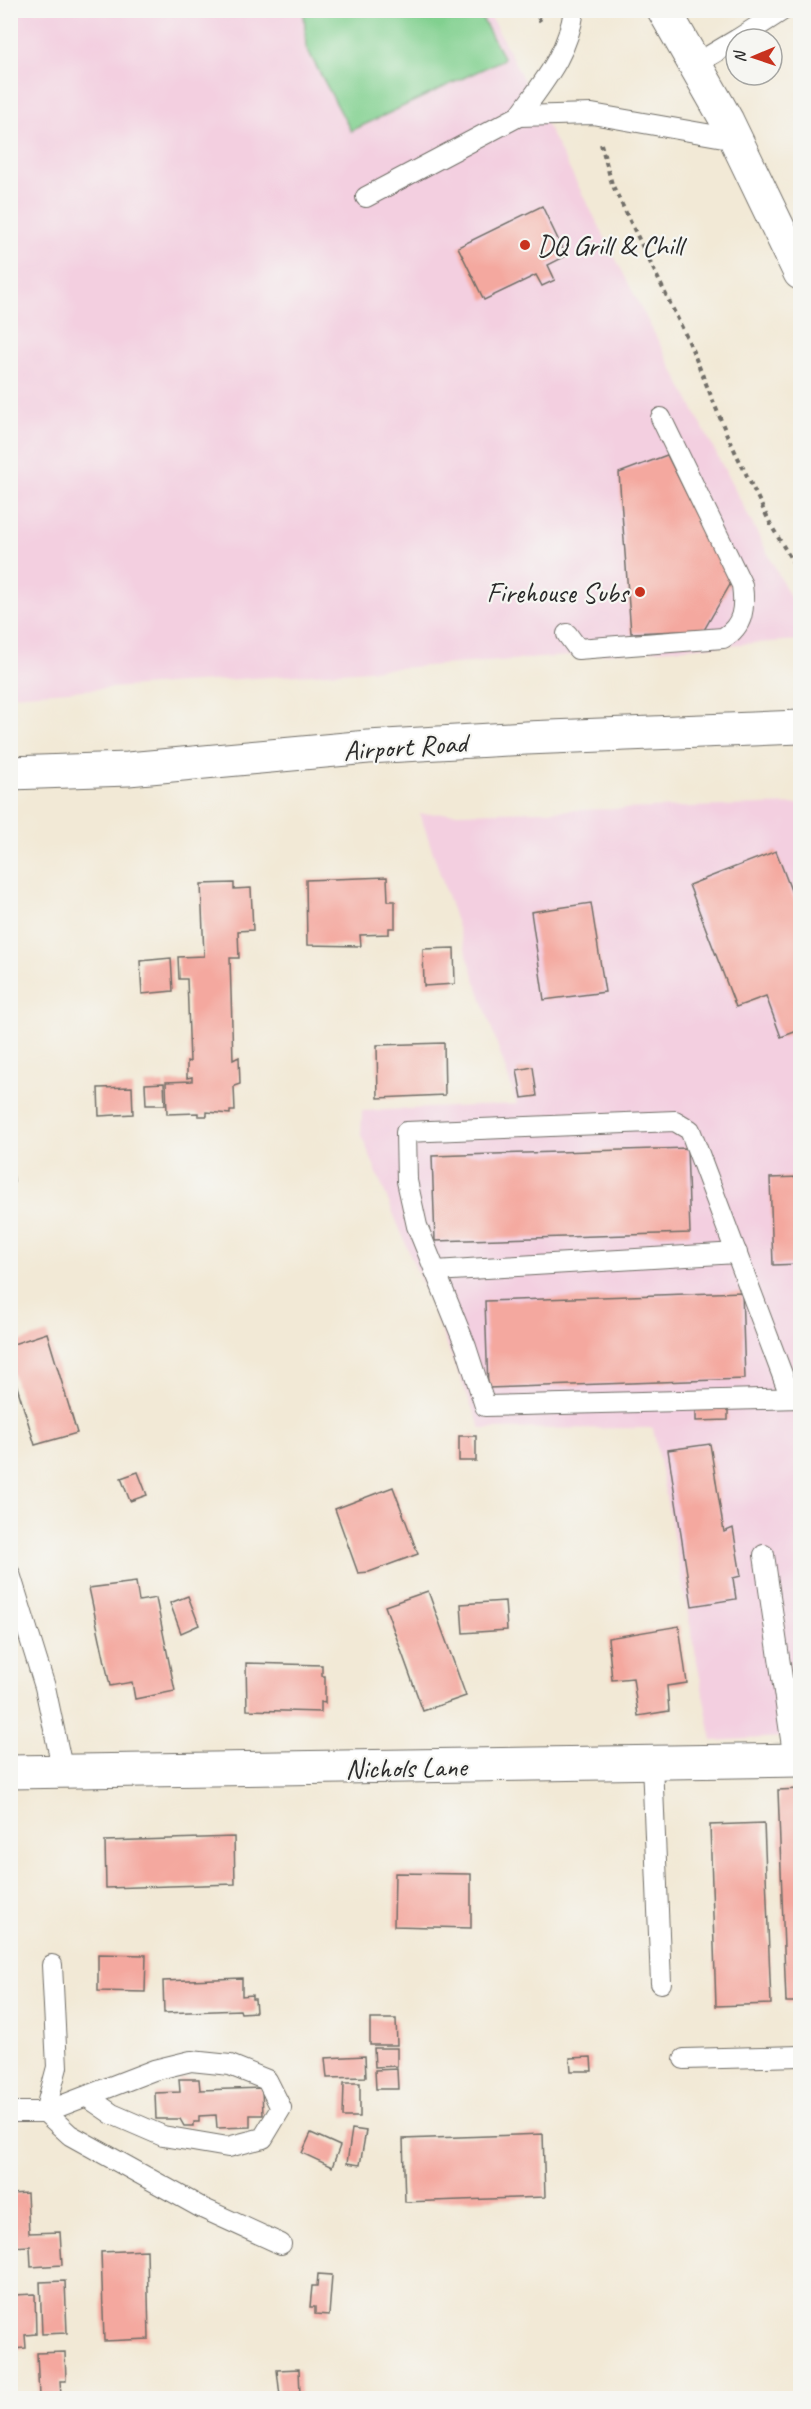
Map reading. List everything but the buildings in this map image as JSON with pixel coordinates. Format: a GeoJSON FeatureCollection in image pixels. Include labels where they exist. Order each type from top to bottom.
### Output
{"type":"FeatureCollection","features":[{"type":"Feature","properties":{"kind":"main road"},"geometry":{"type":"LineString","coordinates":[[664,10],[735,139],[801,273]]}},
{"type":"Feature","properties":{"kind":"main road","name":"Airport Road"},"geometry":{"type":"LineString","coordinates":[[10,773],[128,769],[368,747],[801,727]]}},
{"type":"Feature","properties":{"kind":"main road","name":"Nichols Lane"},"geometry":{"type":"LineString","coordinates":[[10,1772],[797,1760]]}},
{"type":"Feature","properties":{"kind":"lane"},"geometry":{"type":"LineString","coordinates":[[519,116],[563,54],[572,29],[574,10]]}},
{"type":"Feature","properties":{"kind":"lane"},"geometry":{"type":"LineString","coordinates":[[757,27],[783,10]]}},
{"type":"Feature","properties":{"kind":"lane"},"geometry":{"type":"LineString","coordinates":[[694,65],[724,48]]}},
{"type":"Feature","properties":{"kind":"lane"},"geometry":{"type":"LineString","coordinates":[[366,197],[519,116],[592,114],[735,139]]}},
{"type":"Feature","properties":{"kind":"lane"},"geometry":{"type":"LineString","coordinates":[[567,634],[578,649],[723,638],[731,633],[739,622],[744,610],[742,585],[661,418]]}},
{"type":"Feature","properties":{"kind":"lane"},"geometry":{"type":"LineString","coordinates":[[675,1122],[690,1130],[736,1253],[796,1398],[485,1406],[466,1347],[435,1271],[417,1226],[410,1192],[406,1132],[675,1122]]}},
{"type":"Feature","properties":{"kind":"lane"},"geometry":{"type":"LineString","coordinates":[[435,1271],[736,1253]]}},
{"type":"Feature","properties":{"kind":"lane"},"geometry":{"type":"LineString","coordinates":[[764,1555],[797,1760]]}},
{"type":"Feature","properties":{"kind":"lane"},"geometry":{"type":"LineString","coordinates":[[10,1574],[45,1687],[63,1772]]}},
{"type":"Feature","properties":{"kind":"lane"},"geometry":{"type":"LineString","coordinates":[[652,1764],[661,1983]]}},
{"type":"Feature","properties":{"kind":"lane"},"geometry":{"type":"LineString","coordinates":[[45,2112],[57,2067],[52,1965]]}},
{"type":"Feature","properties":{"kind":"lane"},"geometry":{"type":"LineString","coordinates":[[684,2059],[801,2056]]}},
{"type":"Feature","properties":{"kind":"lane"},"geometry":{"type":"LineString","coordinates":[[10,2112],[45,2112],[86,2096],[154,2070],[191,2061],[230,2065],[267,2080],[281,2108],[263,2138],[228,2147],[164,2136],[112,2114],[86,2096]]}},
{"type":"Feature","properties":{"kind":"lane"},"geometry":{"type":"LineString","coordinates":[[45,2112],[70,2135],[202,2208],[281,2244]]}},
{"type":"Feature","properties":{"kind":"path"},"geometry":{"type":"LineString","coordinates":[[533,10],[563,54]]}},
{"type":"Feature","properties":{"kind":"path"},"geometry":{"type":"LineString","coordinates":[[592,114],[612,184],[689,342],[727,435],[772,527],[801,574]]}},
{"type":"Feature","properties":{"kind":"shaded area"},"geometry":{"type":"Polygon","coordinates":[[[11,11],[488,11],[800,616],[800,640],[11,695],[11,11]]]}},
{"type":"Feature","properties":{"kind":"shaded area"},"geometry":{"type":"Polygon","coordinates":[[[800,804],[800,1736],[712,1741],[653,1428],[481,1429],[361,1134],[362,1111],[517,1104],[420,814],[800,804]]]}},
{"type":"Feature","properties":{"kind":"green space"},"geometry":{"type":"Polygon","coordinates":[[[304,11],[478,11],[504,59],[351,131],[306,47],[304,11]]]}},
{"type":"Feature","properties":{"kind":"place","name":"DQ Grill & Chill"},"geometry":{"type":"Point","coordinates":[525,245]}},
{"type":"Feature","properties":{"kind":"place","name":"Firehouse Subs"},"geometry":{"type":"Point","coordinates":[640,592]}}]}
